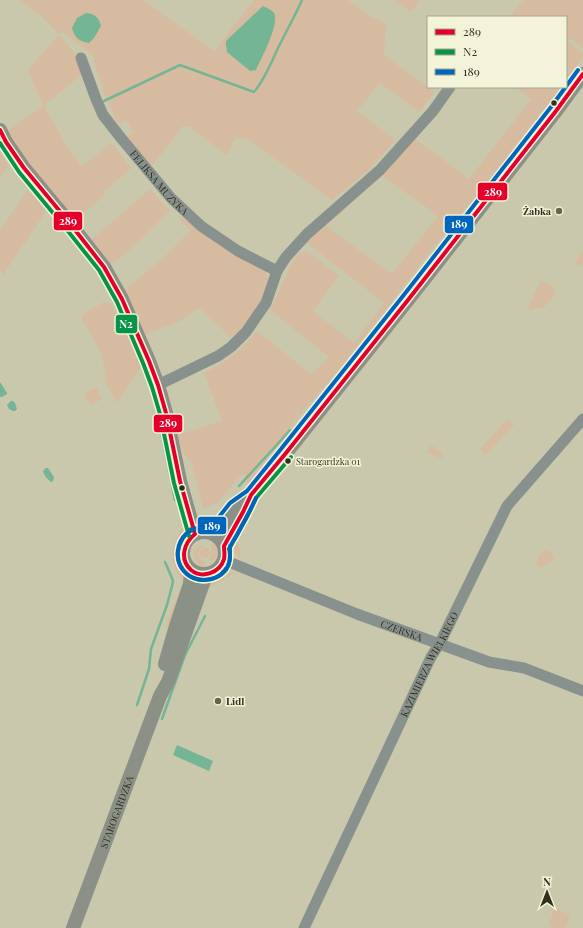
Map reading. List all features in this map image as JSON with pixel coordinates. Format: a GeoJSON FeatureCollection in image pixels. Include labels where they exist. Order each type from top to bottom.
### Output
{"type":"FeatureCollection","features":[{"type":"Feature","properties":{"kind":"main road"},"geometry":{"type":"LineString","coordinates":[[224,546],[251,495],[408,300],[556,111],[583,74]]}},
{"type":"Feature","properties":{"kind":"main road"},"geometry":{"type":"LineString","coordinates":[[0,130],[24,168],[104,267],[124,303],[158,385],[166,413],[180,481],[195,534]]}},
{"type":"Feature","properties":{"kind":"main road"},"geometry":{"type":"LineString","coordinates":[[213,534],[234,507],[251,495]]}},
{"type":"Feature","properties":{"kind":"main road"},"geometry":{"type":"LineString","coordinates":[[195,534],[213,534],[224,546],[225,553],[222,566],[206,575],[198,574],[186,565],[183,551],[185,544],[195,534]]}},
{"type":"Feature","properties":{"kind":"main road","name":"STAROGARDZKA"},"geometry":{"type":"LineString","coordinates":[[160,696],[161,679],[190,584],[191,570]]}},
{"type":"Feature","properties":{"kind":"main road","name":"STAROGARDZKA"},"geometry":{"type":"LineString","coordinates":[[73,928],[160,696],[168,682],[206,575]]}},
{"type":"Feature","properties":{"kind":"street","name":"FELIKSA MUZYKA"},"geometry":{"type":"LineString","coordinates":[[81,58],[103,115],[171,198],[201,226],[238,251],[277,271]]}},
{"type":"Feature","properties":{"kind":"street"},"geometry":{"type":"LineString","coordinates":[[158,385],[218,356],[231,347],[246,332],[266,303],[277,271],[286,256],[307,234],[380,170],[433,111],[449,88]]}},
{"type":"Feature","properties":{"kind":"street","name":"KAZIMIERZA WIELKIEGO"},"geometry":{"type":"LineString","coordinates":[[304,928],[431,657],[440,644],[507,506],[583,419]]}},
{"type":"Feature","properties":{"kind":"street","name":"CZERSKA"},"geometry":{"type":"LineString","coordinates":[[224,560],[357,614],[489,662],[524,668],[583,690]]}},
{"type":"Feature","properties":{"kind":"shaded area"},"geometry":{"type":"Polygon","coordinates":[[[20,0],[143,0],[214,51],[254,0],[348,0],[365,13],[386,24],[384,55],[427,86],[427,88],[435,92],[419,112],[380,83],[357,111],[395,140],[371,168],[332,200],[249,140],[236,137],[227,155],[190,127],[183,126],[151,167],[127,137],[133,132],[129,126],[130,125],[126,120],[119,124],[114,116],[104,93],[92,55],[63,32],[59,34],[39,14],[20,0]]]}},
{"type":"Feature","properties":{"kind":"shaded area"},"geometry":{"type":"Polygon","coordinates":[[[394,0],[420,0],[411,12],[394,0]]]}},
{"type":"Feature","properties":{"kind":"shaded area"},"geometry":{"type":"Polygon","coordinates":[[[523,0],[583,0],[583,48],[570,38],[568,41],[583,53],[583,57],[567,79],[567,16],[511,16],[523,0]]]}},
{"type":"Feature","properties":{"kind":"shaded area"},"geometry":{"type":"Polygon","coordinates":[[[263,6],[274,13],[274,25],[269,42],[256,70],[250,71],[227,52],[226,41],[263,6]]]}},
{"type":"Feature","properties":{"kind":"shaded area"},"geometry":{"type":"Polygon","coordinates":[[[86,13],[92,14],[96,17],[101,26],[94,38],[89,43],[78,38],[74,34],[72,28],[77,18],[86,13]]]}},
{"type":"Feature","properties":{"kind":"shaded area"},"geometry":{"type":"Polygon","coordinates":[[[59,34],[75,54],[82,74],[44,106],[71,153],[82,166],[112,143],[131,168],[103,192],[105,195],[75,220],[22,156],[7,131],[43,106],[28,70],[59,34]]]}},
{"type":"Feature","properties":{"kind":"shaded area"},"geometry":{"type":"Polygon","coordinates":[[[517,88],[560,88],[341,367],[302,412],[248,484],[243,473],[217,503],[203,508],[191,462],[182,451],[177,435],[222,421],[204,373],[222,363],[240,350],[257,331],[311,374],[329,357],[270,310],[292,263],[300,252],[308,252],[339,276],[313,311],[354,343],[384,303],[307,243],[308,238],[347,204],[350,205],[326,226],[392,274],[438,216],[380,174],[414,138],[469,179],[531,99],[517,88]]]}},
{"type":"Feature","properties":{"kind":"shaded area"},"geometry":{"type":"Polygon","coordinates":[[[0,151],[8,166],[0,178],[0,151]]]}},
{"type":"Feature","properties":{"kind":"shaded area"},"geometry":{"type":"Polygon","coordinates":[[[150,189],[170,211],[142,239],[110,266],[91,240],[150,189]]]}},
{"type":"Feature","properties":{"kind":"shaded area"},"geometry":{"type":"Polygon","coordinates":[[[28,190],[47,210],[3,275],[0,270],[0,230],[28,190]]]}},
{"type":"Feature","properties":{"kind":"shaded area"},"geometry":{"type":"Polygon","coordinates":[[[181,217],[212,238],[265,270],[268,280],[260,302],[245,327],[231,337],[199,308],[178,322],[144,335],[123,291],[161,260],[191,230],[178,218],[181,217]]]}},
{"type":"Feature","properties":{"kind":"shaded area"},"geometry":{"type":"Polygon","coordinates":[[[583,251],[583,264],[574,266],[578,257],[583,251]]]}},
{"type":"Feature","properties":{"kind":"shaded area"},"geometry":{"type":"Polygon","coordinates":[[[541,281],[553,286],[555,295],[544,307],[527,310],[541,281]]]}},
{"type":"Feature","properties":{"kind":"shaded area"},"geometry":{"type":"Polygon","coordinates":[[[104,302],[111,304],[142,365],[117,403],[107,385],[102,355],[82,319],[84,313],[104,302]]]}},
{"type":"Feature","properties":{"kind":"shaded area"},"geometry":{"type":"Polygon","coordinates":[[[0,382],[7,393],[2,397],[0,397],[0,382]]]}},
{"type":"Feature","properties":{"kind":"shaded area"},"geometry":{"type":"Polygon","coordinates":[[[96,387],[102,399],[90,405],[84,394],[96,387]]]}},
{"type":"Feature","properties":{"kind":"shaded area"},"geometry":{"type":"Polygon","coordinates":[[[11,401],[15,403],[17,409],[15,411],[9,409],[7,405],[11,401]]]}},
{"type":"Feature","properties":{"kind":"shaded area"},"geometry":{"type":"Polygon","coordinates":[[[507,419],[514,425],[486,455],[480,449],[507,419]]]}},
{"type":"Feature","properties":{"kind":"shaded area"},"geometry":{"type":"Polygon","coordinates":[[[430,444],[443,454],[443,459],[427,453],[430,444]]]}},
{"type":"Feature","properties":{"kind":"shaded area"},"geometry":{"type":"Polygon","coordinates":[[[46,468],[48,468],[54,477],[53,481],[51,482],[43,472],[46,468]]]}},
{"type":"Feature","properties":{"kind":"shaded area"},"geometry":{"type":"Polygon","coordinates":[[[185,526],[184,533],[176,549],[176,557],[184,581],[174,567],[172,556],[176,539],[185,526]]]}},
{"type":"Feature","properties":{"kind":"shaded area"},"geometry":{"type":"Polygon","coordinates":[[[235,536],[241,552],[240,558],[234,548],[235,536]]]}},
{"type":"Feature","properties":{"kind":"shaded area"},"geometry":{"type":"Polygon","coordinates":[[[214,543],[217,554],[213,560],[208,561],[212,551],[211,547],[214,543]]]}},
{"type":"Feature","properties":{"kind":"shaded area"},"geometry":{"type":"Polygon","coordinates":[[[202,545],[204,546],[199,550],[198,554],[205,562],[203,567],[197,562],[194,556],[195,550],[202,545]]]}},
{"type":"Feature","properties":{"kind":"shaded area"},"geometry":{"type":"Polygon","coordinates":[[[203,548],[207,548],[209,549],[209,557],[203,558],[200,555],[200,551],[203,548]]]}},
{"type":"Feature","properties":{"kind":"shaded area"},"geometry":{"type":"Polygon","coordinates":[[[546,550],[552,553],[554,558],[550,562],[540,567],[536,564],[538,557],[540,553],[546,550]]]}},
{"type":"Feature","properties":{"kind":"shaded area"},"geometry":{"type":"Polygon","coordinates":[[[234,572],[230,576],[208,588],[213,579],[234,572]]]}},
{"type":"Feature","properties":{"kind":"shaded area"},"geometry":{"type":"Polygon","coordinates":[[[180,589],[183,590],[181,601],[167,627],[165,627],[180,589]]]}},
{"type":"Feature","properties":{"kind":"shaded area"},"geometry":{"type":"Polygon","coordinates":[[[177,745],[213,761],[209,771],[173,755],[177,745]]]}},
{"type":"Feature","properties":{"kind":"shaded area"},"geometry":{"type":"Polygon","coordinates":[[[555,908],[570,915],[565,928],[552,928],[549,923],[555,908]]]}},
{"type":"Feature","properties":{"kind":"waterway"},"geometry":{"type":"LineString","coordinates":[[104,101],[180,65],[254,92],[268,71],[302,0]]}},
{"type":"Feature","properties":{"kind":"waterway"},"geometry":{"type":"LineString","coordinates":[[158,418],[175,500]]}},
{"type":"Feature","properties":{"kind":"waterway"},"geometry":{"type":"LineString","coordinates":[[239,486],[290,430]]}},
{"type":"Feature","properties":{"kind":"waterway"},"geometry":{"type":"LineString","coordinates":[[137,705],[149,669],[151,649],[167,605],[173,581],[165,562]]}},
{"type":"Feature","properties":{"kind":"waterway"},"geometry":{"type":"LineString","coordinates":[[162,719],[185,655],[205,616]]}},
{"type":"Feature","properties":{"kind":"transit line","name":"189"},"geometry":{"type":"LineString","coordinates":[[567,85],[578,70]]}},
{"type":"Feature","properties":{"kind":"transit line","name":"289"},"geometry":{"type":"LineString","coordinates":[[224,546],[251,495],[408,300],[556,111],[583,74]]}},
{"type":"Feature","properties":{"kind":"transit line","name":"189"},"geometry":{"type":"LineString","coordinates":[[256,498],[230,547],[229,562],[221,575],[216,578],[203,580],[191,577],[183,570],[179,561],[178,551],[181,541],[187,533],[197,528],[211,527],[230,503],[247,491],[403,296],[565,88]]}},
{"type":"Feature","properties":{"kind":"transit line","name":"289"},"geometry":{"type":"LineString","coordinates":[[0,130],[6,142],[24,168],[104,267],[122,299],[158,385],[166,413],[180,481],[195,534]]}},
{"type":"Feature","properties":{"kind":"transit line","name":"N2"},"geometry":{"type":"LineString","coordinates":[[0,143],[19,172],[99,270],[117,302],[152,387],[160,414],[174,483],[189,536]]}},
{"type":"Feature","properties":{"kind":"transit line","name":"N2"},"geometry":{"type":"LineString","coordinates":[[229,549],[256,498],[291,457]]}},
{"type":"Feature","properties":{"kind":"transit line","name":"N2"},"geometry":{"type":"LineString","coordinates":[[191,529],[182,539],[178,551],[179,563],[182,569],[191,577],[207,580],[213,579],[222,574],[229,564],[230,546]]}},
{"type":"Feature","properties":{"kind":"transit line","name":"289"},"geometry":{"type":"LineString","coordinates":[[195,534],[188,542],[184,551],[187,566],[195,573],[210,573],[219,568],[224,559],[224,546]]}},
{"type":"Feature","properties":{"kind":"place","name":"Żabka"},"geometry":{"type":"Point","coordinates":[559,211]}},
{"type":"Feature","properties":{"kind":"place","name":"Starogardzka 01"},"geometry":{"type":"Point","coordinates":[288,461]}},
{"type":"Feature","properties":{"kind":"place","name":"Lidl"},"geometry":{"type":"Point","coordinates":[218,701]}}]}
